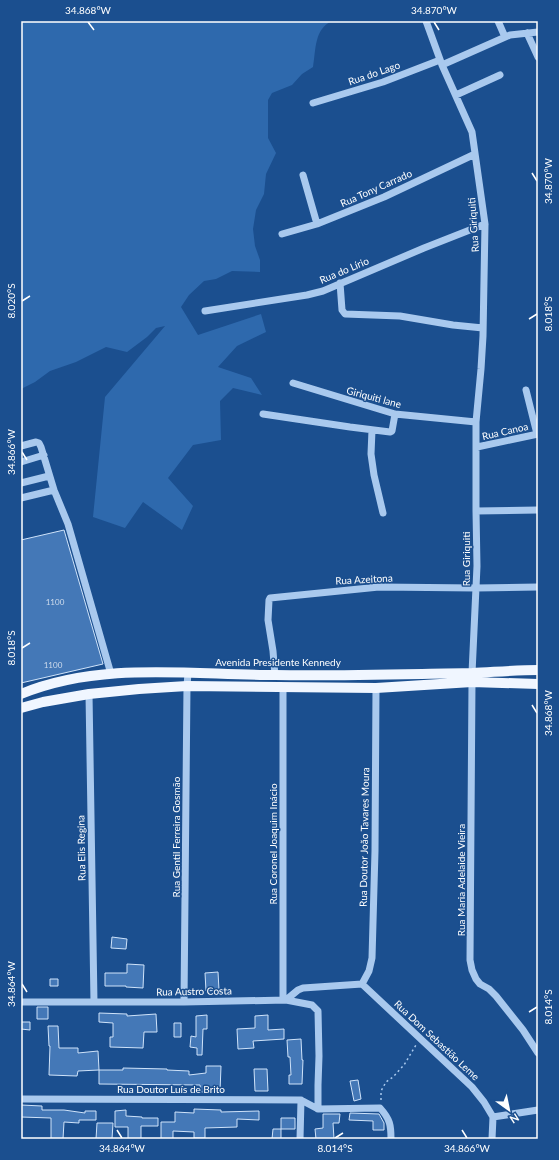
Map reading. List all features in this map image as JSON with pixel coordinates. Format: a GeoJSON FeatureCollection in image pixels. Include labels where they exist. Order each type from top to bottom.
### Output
{"type":"FeatureCollection","features":[{"type":"Feature","properties":{"kind":"main road","name":"Avenida Presidente Kennedy"},"geometry":{"type":"LineString","coordinates":[[21,708],[43,702],[89,694],[139,689],[187,686],[376,688],[538,670]]}},
{"type":"Feature","properties":{"kind":"main road","name":"Avenida Presidente Kennedy"},"geometry":{"type":"LineString","coordinates":[[21,694],[66,680],[111,674],[188,673],[275,676],[472,677],[538,684]]}},
{"type":"Feature","properties":{"kind":"street","name":"Rua Giriquiti"},"geometry":{"type":"LineString","coordinates":[[426,21],[441,62],[472,132],[485,224],[483,328],[476,422],[477,566],[472,677]]}},
{"type":"Feature","properties":{"kind":"street"},"geometry":{"type":"LineString","coordinates":[[498,21],[505,37]]}},
{"type":"Feature","properties":{"kind":"street","name":"Rua do Lago"},"geometry":{"type":"LineString","coordinates":[[313,103],[383,82],[441,62],[510,35],[538,32]]}},
{"type":"Feature","properties":{"kind":"street"},"geometry":{"type":"LineString","coordinates":[[527,33],[538,57]]}},
{"type":"Feature","properties":{"kind":"street"},"geometry":{"type":"LineString","coordinates":[[456,95],[500,75]]}},
{"type":"Feature","properties":{"kind":"street","name":"Rua Tony Carrado"},"geometry":{"type":"LineString","coordinates":[[282,234],[317,224],[384,197],[475,154]]}},
{"type":"Feature","properties":{"kind":"street"},"geometry":{"type":"LineString","coordinates":[[303,175],[317,224]]}},
{"type":"Feature","properties":{"kind":"street","name":"Rua do Lírio"},"geometry":{"type":"LineString","coordinates":[[205,311],[307,295],[322,291],[485,224]]}},
{"type":"Feature","properties":{"kind":"street"},"geometry":{"type":"LineString","coordinates":[[340,283],[342,310],[345,314],[400,316],[453,325],[483,328]]}},
{"type":"Feature","properties":{"kind":"street","name":"Giriquiti lane"},"geometry":{"type":"LineString","coordinates":[[293,383],[395,414],[476,422]]}},
{"type":"Feature","properties":{"kind":"street"},"geometry":{"type":"LineString","coordinates":[[526,390],[537,434]]}},
{"type":"Feature","properties":{"kind":"street"},"geometry":{"type":"LineString","coordinates":[[263,414],[390,432],[392,431],[395,414]]}},
{"type":"Feature","properties":{"kind":"street"},"geometry":{"type":"LineString","coordinates":[[372,430],[371,454],[383,514]]}},
{"type":"Feature","properties":{"kind":"street","name":"Rua Canoa"},"geometry":{"type":"LineString","coordinates":[[477,446],[537,434]]}},
{"type":"Feature","properties":{"kind":"street"},"geometry":{"type":"LineString","coordinates":[[21,446],[36,442],[39,443],[44,455],[49,476],[68,524],[111,674]]}},
{"type":"Feature","properties":{"kind":"street"},"geometry":{"type":"LineString","coordinates":[[21,462],[44,455]]}},
{"type":"Feature","properties":{"kind":"street"},"geometry":{"type":"LineString","coordinates":[[21,483],[49,476]]}},
{"type":"Feature","properties":{"kind":"street"},"geometry":{"type":"LineString","coordinates":[[21,498],[54,490]]}},
{"type":"Feature","properties":{"kind":"street"},"geometry":{"type":"LineString","coordinates":[[476,511],[538,510]]}},
{"type":"Feature","properties":{"kind":"street","name":"Rua Azeitona"},"geometry":{"type":"LineString","coordinates":[[275,676],[268,620],[269,600],[272,597],[379,587],[538,587]]}},
{"type":"Feature","properties":{"kind":"street","name":"Rua Gentil Ferreira Gosmão"},"geometry":{"type":"LineString","coordinates":[[184,1002],[188,673]]}},
{"type":"Feature","properties":{"kind":"street","name":"Rua Maria Adelaide Vieira"},"geometry":{"type":"LineString","coordinates":[[472,677],[470,952],[472,970],[480,984],[496,996],[523,1030],[538,1053]]}},
{"type":"Feature","properties":{"kind":"street","name":"Rua Coronel Joaquim Inácio"},"geometry":{"type":"LineString","coordinates":[[283,688],[284,1000]]}},
{"type":"Feature","properties":{"kind":"street","name":"Rua Doutor João Tavares Moura"},"geometry":{"type":"LineString","coordinates":[[362,984],[369,971],[372,958],[375,851],[376,688]]}},
{"type":"Feature","properties":{"kind":"street","name":"Rua Elis Regina"},"geometry":{"type":"LineString","coordinates":[[89,694],[94,1002]]}},
{"type":"Feature","properties":{"kind":"street"},"geometry":{"type":"LineString","coordinates":[[284,1000],[303,988],[362,984]]}},
{"type":"Feature","properties":{"kind":"street","name":"Rua Dom Sebastião Leme"},"geometry":{"type":"LineString","coordinates":[[362,984],[472,1087],[484,1102],[493,1117]]}},
{"type":"Feature","properties":{"kind":"street","name":"Rua Austro Costa"},"geometry":{"type":"LineString","coordinates":[[21,1002],[184,1002],[284,1000],[312,1005],[318,1011],[318,1109]]}},
{"type":"Feature","properties":{"kind":"street","name":"Rua Doutor Luís de Brito"},"geometry":{"type":"LineString","coordinates":[[21,1098],[301,1100],[318,1109]]}},
{"type":"Feature","properties":{"kind":"street"},"geometry":{"type":"LineString","coordinates":[[300,1139],[301,1100]]}},
{"type":"Feature","properties":{"kind":"street"},"geometry":{"type":"LineString","coordinates":[[318,1109],[380,1108],[387,1115],[391,1128],[392,1139]]}},
{"type":"Feature","properties":{"kind":"street"},"geometry":{"type":"LineString","coordinates":[[492,1139],[493,1117],[538,1110]]}},
{"type":"Feature","properties":{"kind":"path"},"geometry":{"type":"LineString","coordinates":[[380,1108],[381,1091],[386,1082],[404,1065],[420,1038]]}},
{"type":"Feature","properties":{"kind":"shaded area"},"geometry":{"type":"Polygon","coordinates":[[[21,21],[332,21],[322,29],[319,35],[313,67],[302,74],[292,85],[272,93],[268,100],[268,138],[276,153],[266,174],[264,194],[256,210],[253,229],[255,246],[260,260],[260,272],[232,271],[216,279],[204,281],[189,295],[181,307],[198,335],[261,314],[266,332],[237,346],[218,367],[251,378],[262,395],[233,388],[220,401],[221,440],[193,445],[168,478],[193,506],[182,530],[143,502],[125,528],[93,517],[105,397],[165,326],[156,328],[127,352],[106,347],[76,362],[50,371],[35,382],[21,389],[21,21]]]}},
{"type":"Feature","properties":{"kind":"building"},"geometry":{"type":"Polygon","coordinates":[[[64,530],[103,664],[21,683],[21,540],[64,530]]]}},
{"type":"Feature","properties":{"kind":"building"},"geometry":{"type":"Polygon","coordinates":[[[112,937],[127,939],[126,949],[111,948],[112,937]]]}},
{"type":"Feature","properties":{"kind":"building"},"geometry":{"type":"Polygon","coordinates":[[[127,964],[144,965],[143,988],[105,986],[105,973],[127,973],[127,964]]]}},
{"type":"Feature","properties":{"kind":"building"},"geometry":{"type":"Polygon","coordinates":[[[218,972],[219,990],[206,991],[205,973],[218,972]]]}},
{"type":"Feature","properties":{"kind":"building"},"geometry":{"type":"Polygon","coordinates":[[[50,979],[58,979],[58,986],[50,986],[50,979]]]}},
{"type":"Feature","properties":{"kind":"building"},"geometry":{"type":"Polygon","coordinates":[[[37,1007],[48,1007],[48,1019],[37,1019],[37,1007]]]}},
{"type":"Feature","properties":{"kind":"building"},"geometry":{"type":"Polygon","coordinates":[[[99,1013],[127,1014],[127,1016],[156,1014],[157,1032],[144,1032],[143,1048],[110,1047],[110,1037],[113,1037],[113,1023],[99,1022],[99,1013]]]}},
{"type":"Feature","properties":{"kind":"building"},"geometry":{"type":"Polygon","coordinates":[[[207,1015],[207,1029],[203,1029],[202,1055],[197,1055],[197,1048],[190,1047],[191,1036],[196,1037],[196,1016],[207,1015]]]}},
{"type":"Feature","properties":{"kind":"building"},"geometry":{"type":"Polygon","coordinates":[[[268,1015],[268,1030],[284,1029],[284,1039],[253,1041],[254,1048],[238,1049],[237,1029],[255,1028],[255,1016],[268,1015]]]}},
{"type":"Feature","properties":{"kind":"building"},"geometry":{"type":"Polygon","coordinates":[[[21,1022],[30,1022],[30,1030],[21,1029],[21,1022]]]}},
{"type":"Feature","properties":{"kind":"building"},"geometry":{"type":"Polygon","coordinates":[[[174,1023],[181,1023],[181,1037],[174,1037],[174,1023]]]}},
{"type":"Feature","properties":{"kind":"building"},"geometry":{"type":"Polygon","coordinates":[[[48,1026],[58,1026],[59,1048],[78,1048],[78,1053],[98,1051],[99,1070],[78,1071],[77,1076],[49,1075],[50,1046],[48,1026]]]}},
{"type":"Feature","properties":{"kind":"building"},"geometry":{"type":"Polygon","coordinates":[[[301,1039],[303,1060],[302,1084],[289,1084],[289,1075],[291,1075],[287,1040],[301,1039]]]}},
{"type":"Feature","properties":{"kind":"building"},"geometry":{"type":"Polygon","coordinates":[[[206,1066],[221,1066],[220,1092],[201,1092],[200,1085],[99,1084],[99,1070],[123,1070],[123,1068],[167,1069],[189,1071],[189,1075],[206,1073],[206,1066]]]}},
{"type":"Feature","properties":{"kind":"building"},"geometry":{"type":"Polygon","coordinates":[[[254,1069],[267,1069],[268,1091],[255,1091],[254,1069]]]}},
{"type":"Feature","properties":{"kind":"building"},"geometry":{"type":"Polygon","coordinates":[[[358,1080],[361,1099],[354,1101],[350,1081],[358,1080]]]}},
{"type":"Feature","properties":{"kind":"building"},"geometry":{"type":"Polygon","coordinates":[[[21,1105],[42,1106],[42,1110],[64,1110],[85,1113],[85,1111],[96,1111],[96,1120],[79,1120],[79,1123],[64,1122],[63,1139],[51,1139],[51,1118],[21,1117],[21,1105]]]}},
{"type":"Feature","properties":{"kind":"building"},"geometry":{"type":"Polygon","coordinates":[[[194,1109],[221,1110],[221,1112],[259,1111],[259,1120],[237,1119],[237,1127],[205,1128],[205,1138],[194,1138],[194,1132],[173,1131],[173,1139],[161,1139],[161,1122],[175,1122],[175,1112],[194,1113],[194,1109]]]}},
{"type":"Feature","properties":{"kind":"building"},"geometry":{"type":"Polygon","coordinates":[[[126,1110],[126,1116],[158,1118],[158,1126],[141,1126],[141,1139],[128,1139],[128,1127],[115,1127],[115,1111],[126,1110]]]}},
{"type":"Feature","properties":{"kind":"building"},"geometry":{"type":"Polygon","coordinates":[[[350,1113],[379,1114],[384,1123],[384,1130],[373,1130],[373,1121],[349,1120],[350,1113]]]}},
{"type":"Feature","properties":{"kind":"building"},"geometry":{"type":"Polygon","coordinates":[[[323,1114],[340,1114],[339,1123],[333,1123],[334,1139],[316,1139],[315,1129],[323,1128],[323,1114]]]}},
{"type":"Feature","properties":{"kind":"building"},"geometry":{"type":"Polygon","coordinates":[[[281,1118],[295,1118],[295,1129],[281,1129],[281,1118]]]}},
{"type":"Feature","properties":{"kind":"building"},"geometry":{"type":"Polygon","coordinates":[[[97,1123],[113,1123],[112,1139],[96,1139],[97,1123]]]}},
{"type":"Feature","properties":{"kind":"building"},"geometry":{"type":"Polygon","coordinates":[[[273,1129],[281,1129],[281,1139],[272,1139],[273,1129]]]}}]}
